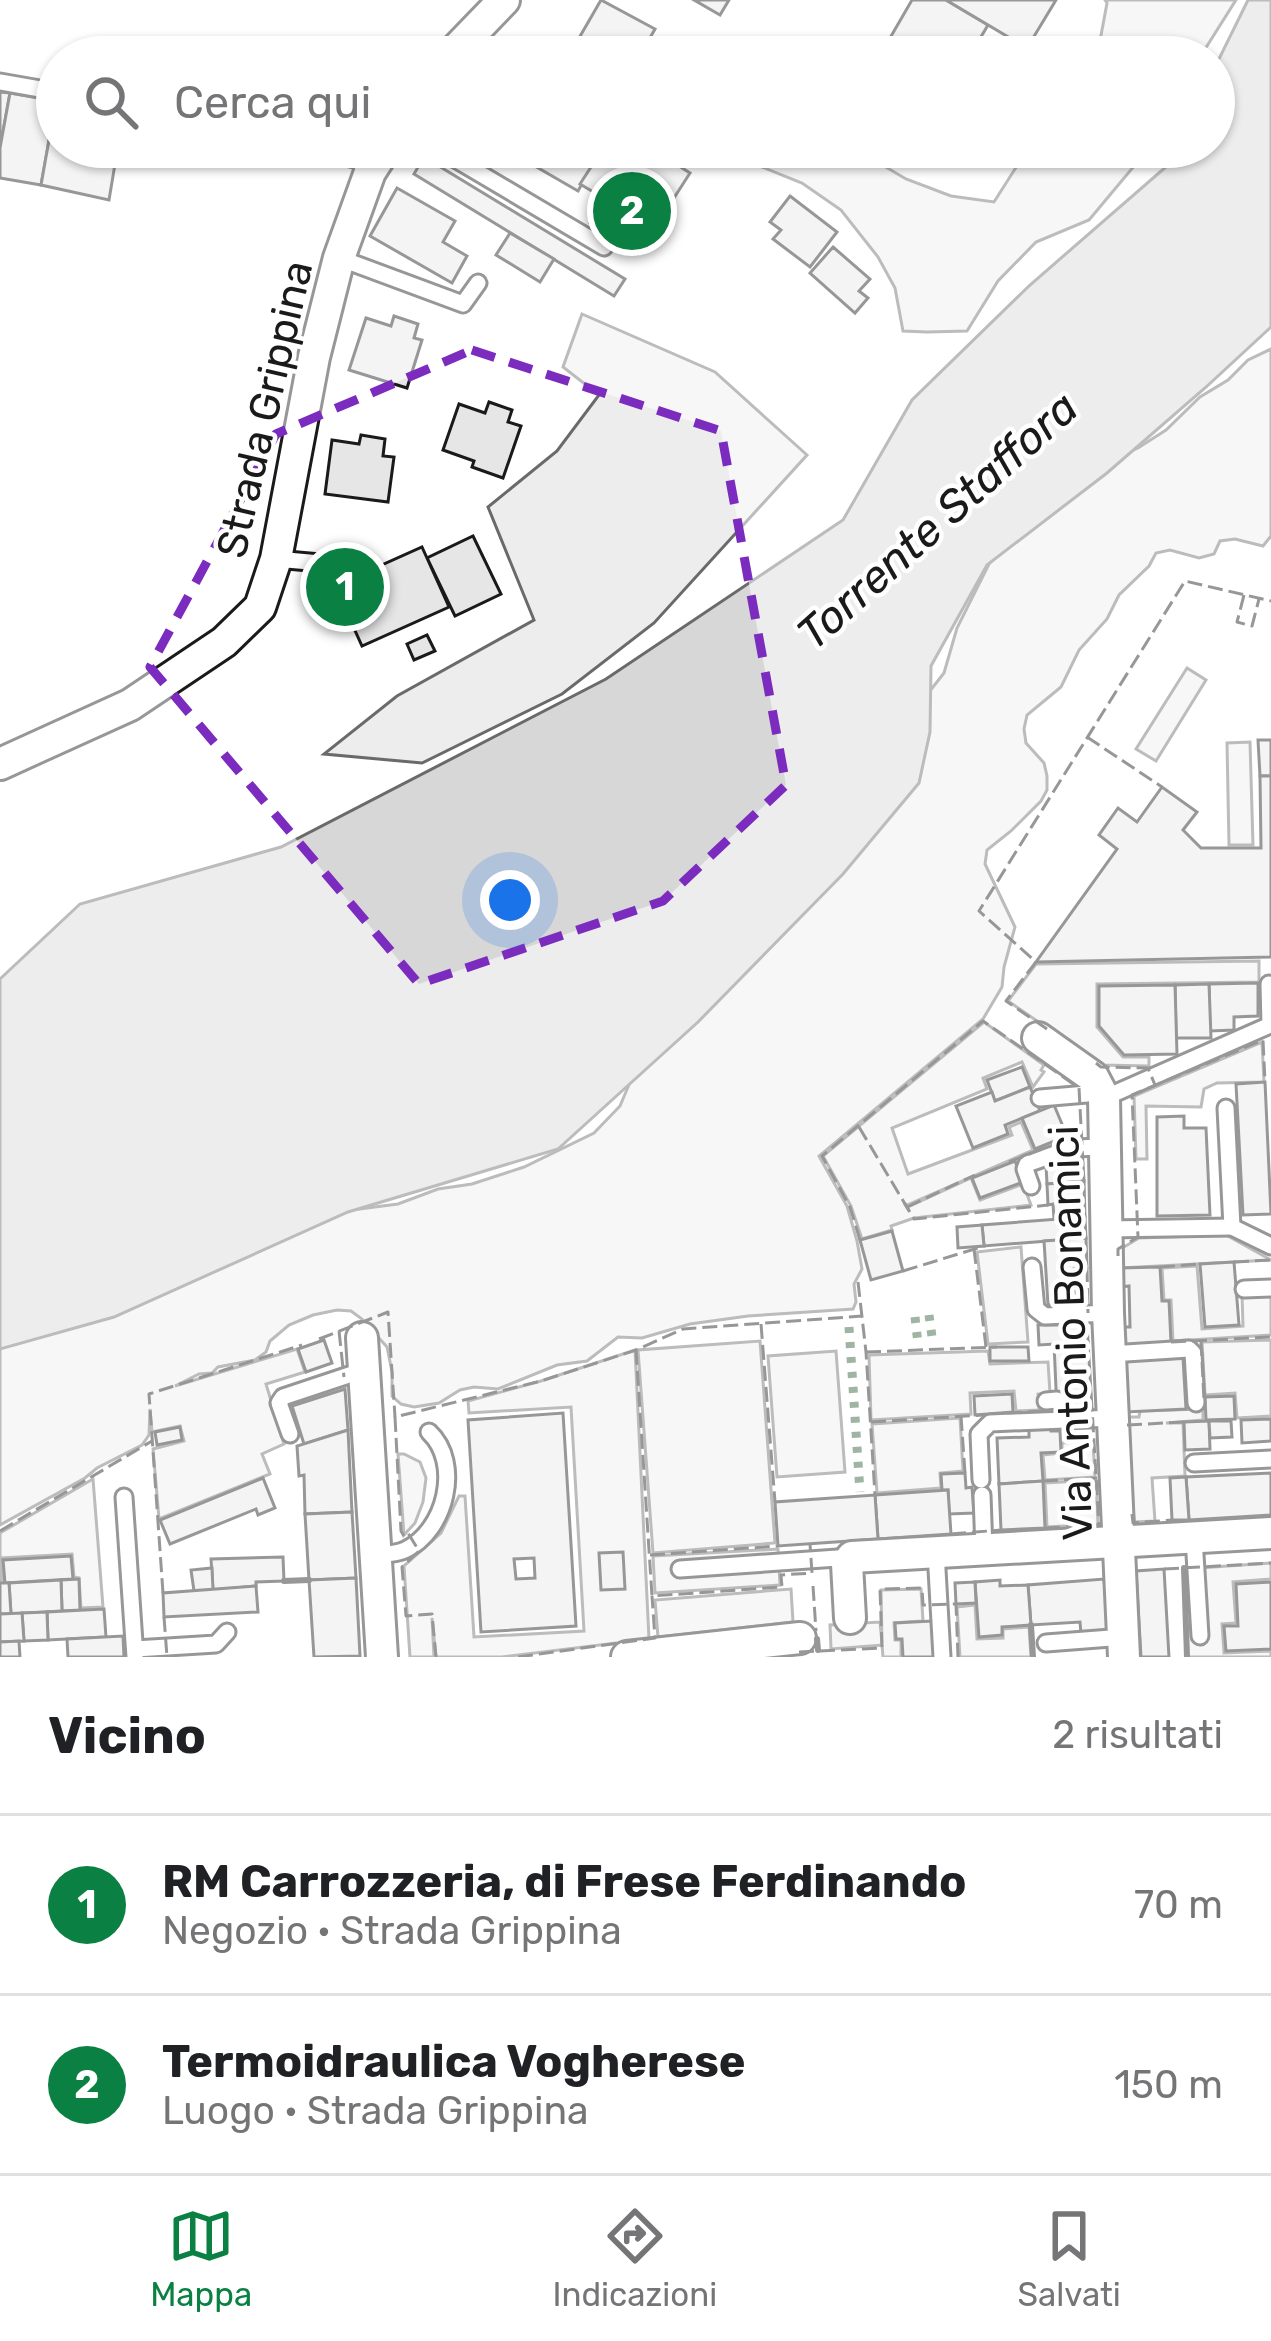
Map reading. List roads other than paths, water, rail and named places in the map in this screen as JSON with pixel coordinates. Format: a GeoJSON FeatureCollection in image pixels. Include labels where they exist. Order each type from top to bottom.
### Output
{"type":"FeatureCollection","features":[{"type":"Feature","properties":{"kind":"street"},"geometry":{"type":"LineString","coordinates":[[469,36],[504,0]]}},
{"type":"Feature","properties":{"kind":"street","name":"Strada Grippina"},"geometry":{"type":"LineString","coordinates":[[0,764],[130,705],[224,642],[260,607],[276,559],[314,357],[339,258],[375,168]]}},
{"type":"Feature","properties":{"kind":"street","name":"Via Antonio Bonamici"},"geometry":{"type":"LineString","coordinates":[[1038,1038],[1093,1077],[1103,1093],[1110,1354],[1106,1405],[1124,1647]]}},
{"type":"Feature","properties":{"kind":"street"},"geometry":{"type":"LineString","coordinates":[[362,1338],[382,1657]]}},
{"type":"Feature","properties":{"kind":"street"},"geometry":{"type":"LineString","coordinates":[[850,1618],[847,1564],[852,1557],[1271,1533]]}},
{"type":"Feature","properties":{"kind":"street"},"geometry":{"type":"LineString","coordinates":[[626,1657],[782,1645]]}},
{"type":"Feature","properties":{"kind":"lane"},"geometry":{"type":"LineString","coordinates":[[0,82],[36,88]]}},
{"type":"Feature","properties":{"kind":"lane"},"geometry":{"type":"LineString","coordinates":[[470,168],[604,247]]}},
{"type":"Feature","properties":{"kind":"lane"},"geometry":{"type":"LineString","coordinates":[[339,258],[463,304],[478,284]]}},
{"type":"Feature","properties":{"kind":"lane"},"geometry":{"type":"LineString","coordinates":[[276,559],[342,565]]}},
{"type":"Feature","properties":{"kind":"lane"},"geometry":{"type":"LineString","coordinates":[[1040,1098],[1103,1093],[1270,1025],[1269,984]]}},
{"type":"Feature","properties":{"kind":"lane"},"geometry":{"type":"LineString","coordinates":[[1226,1108],[1232,1227]]}},
{"type":"Feature","properties":{"kind":"lane"},"geometry":{"type":"LineString","coordinates":[[1031,1186],[1027,1165],[1072,1148],[1105,1147]]}},
{"type":"Feature","properties":{"kind":"lane"},"geometry":{"type":"LineString","coordinates":[[1106,1229],[1232,1227],[1271,1246]]}},
{"type":"Feature","properties":{"kind":"lane"},"geometry":{"type":"LineString","coordinates":[[1032,1267],[1036,1309],[1045,1316],[1108,1313]]}},
{"type":"Feature","properties":{"kind":"lane"},"geometry":{"type":"LineString","coordinates":[[1244,1289],[1271,1288]]}},
{"type":"Feature","properties":{"kind":"lane"},"geometry":{"type":"LineString","coordinates":[[1110,1354],[1189,1349],[1196,1402]]}},
{"type":"Feature","properties":{"kind":"lane"},"geometry":{"type":"LineString","coordinates":[[290,1434],[279,1403],[283,1396],[364,1370]]}},
{"type":"Feature","properties":{"kind":"lane"},"geometry":{"type":"LineString","coordinates":[[984,1550],[979,1434],[990,1423],[1106,1405]]}},
{"type":"Feature","properties":{"kind":"lane"},"geometry":{"type":"LineString","coordinates":[[376,1555],[410,1548],[438,1515],[447,1464],[439,1441],[429,1432]]}},
{"type":"Feature","properties":{"kind":"lane"},"geometry":{"type":"LineString","coordinates":[[1194,1463],[1271,1459]]}},
{"type":"Feature","properties":{"kind":"lane"},"geometry":{"type":"LineString","coordinates":[[124,1497],[135,1653],[216,1644],[227,1631]]}},
{"type":"Feature","properties":{"kind":"lane"},"geometry":{"type":"LineString","coordinates":[[1194,1538],[1200,1636]]}},
{"type":"Feature","properties":{"kind":"lane"},"geometry":{"type":"LineString","coordinates":[[936,1552],[942,1657]]}},
{"type":"Feature","properties":{"kind":"lane"},"geometry":{"type":"LineString","coordinates":[[680,1569],[852,1557]]}},
{"type":"Feature","properties":{"kind":"lane"},"geometry":{"type":"LineString","coordinates":[[1046,1643],[1124,1647]]}},
{"type":"Feature","properties":{"kind":"water","name":"Torrente Staffora"},"geometry":{"type":"Polygon","coordinates":[[[1248,0],[1271,0],[1271,327],[1107,473],[987,565],[931,666],[930,732],[919,783],[843,874],[698,1022],[558,1149],[348,1212],[114,1317],[0,1349],[0,979],[80,904],[281,847],[606,679],[843,520],[912,400],[1030,285],[1165,168],[1235,168],[1235,36],[1230,36],[1248,0]]]}},
{"type":"Feature","properties":{"kind":"place","name":"Termoidraulica Vogherese"},"geometry":{"type":"Point","coordinates":[632,211]}},
{"type":"Feature","properties":{"kind":"place","name":"RM Carrozzeria, di Frese Ferdinando"},"geometry":{"type":"Point","coordinates":[345,587]}}]}
